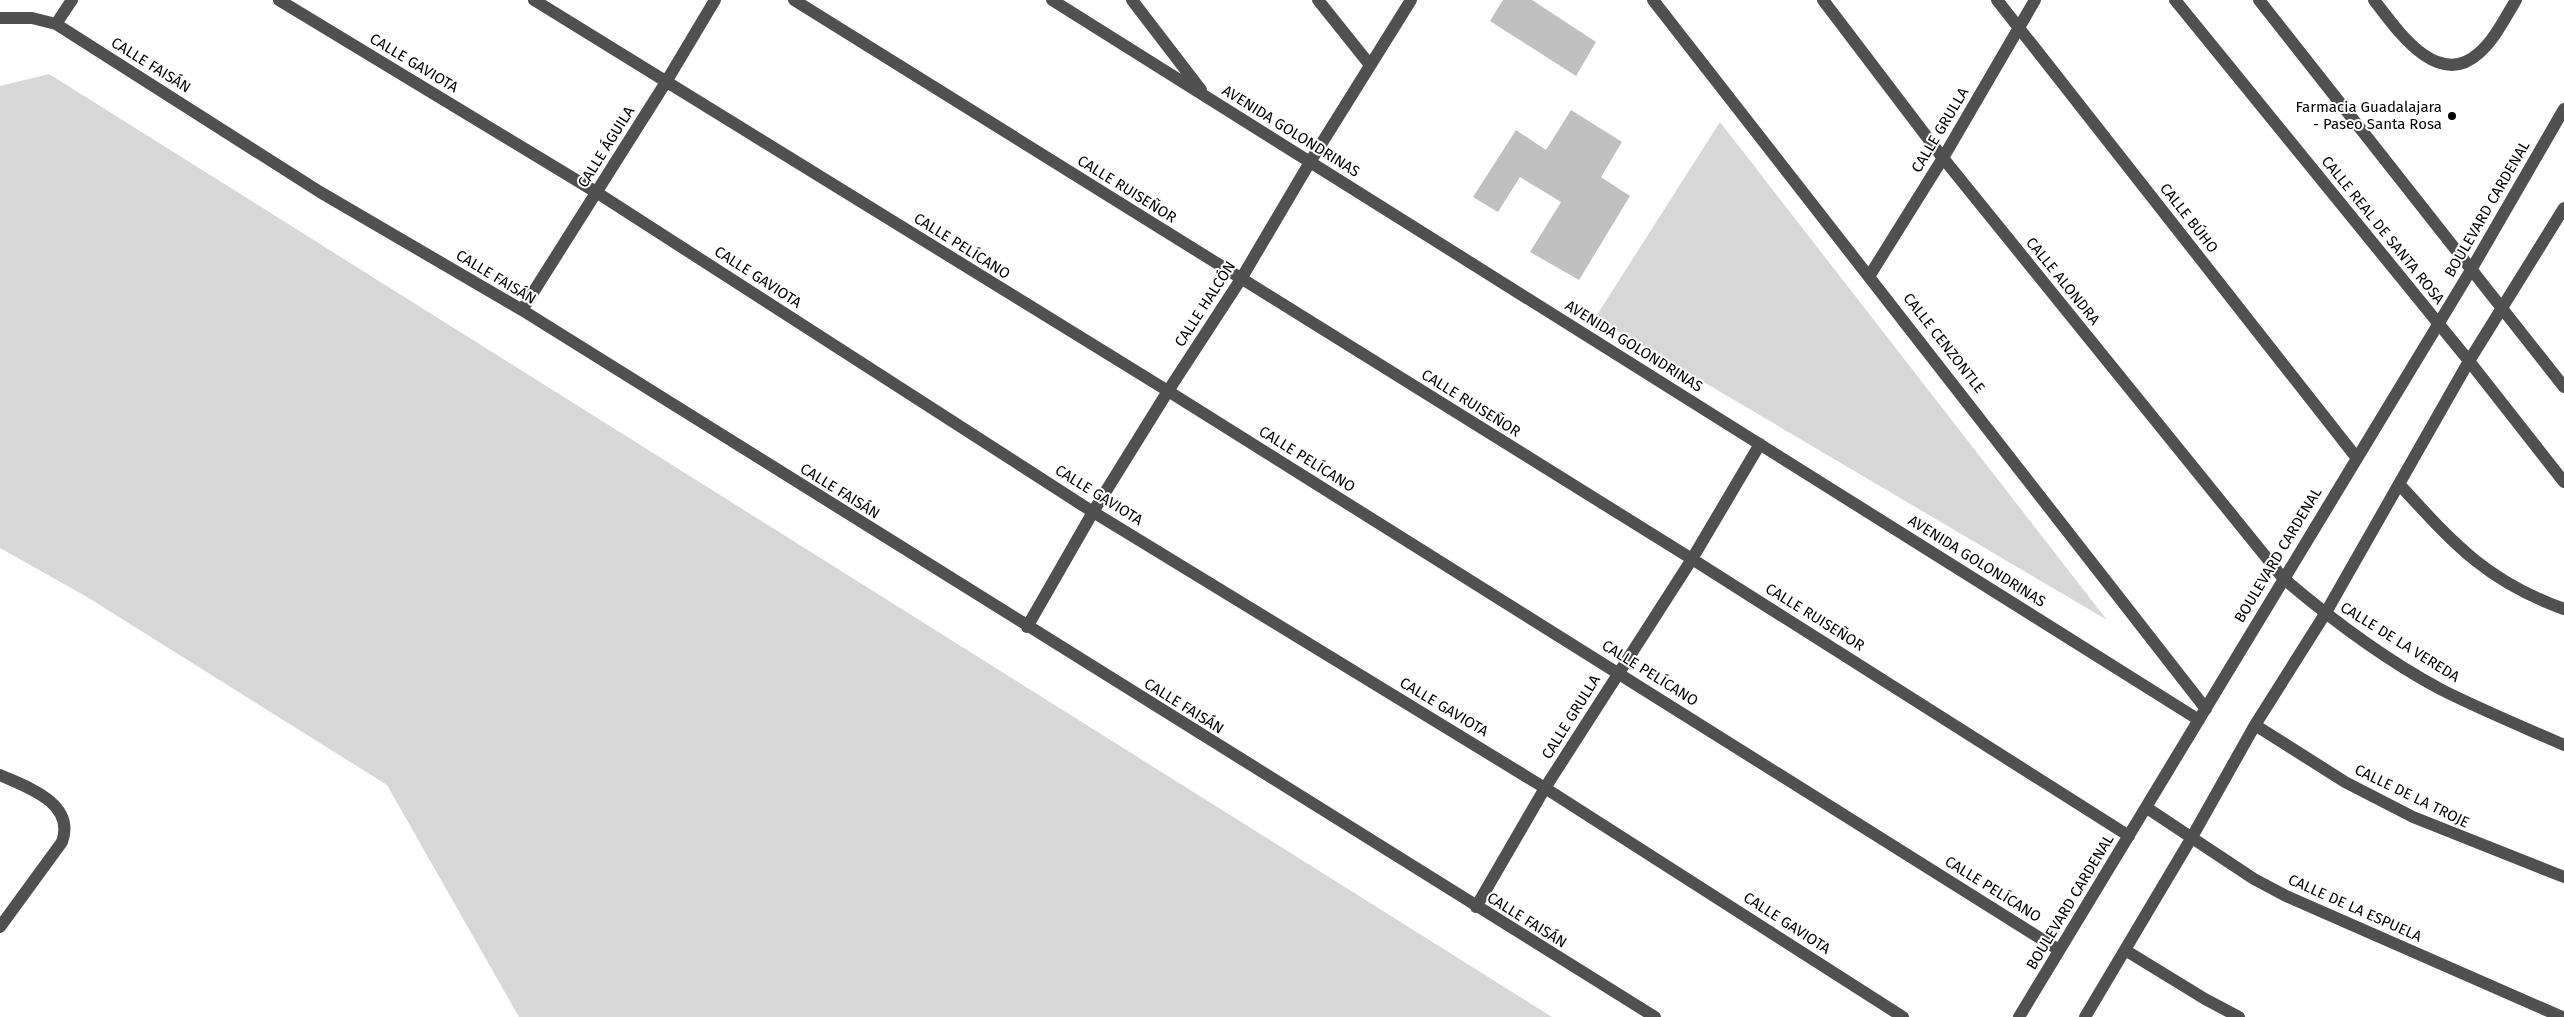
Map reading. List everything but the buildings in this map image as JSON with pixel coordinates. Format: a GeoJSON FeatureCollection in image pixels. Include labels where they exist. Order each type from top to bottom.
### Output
{"type":"FeatureCollection","features":[{"type":"Feature","properties":{"kind":"street"},"geometry":{"type":"LineString","coordinates":[[56,24],[72,0]]}},
{"type":"Feature","properties":{"kind":"street","name":"CALLE GAVIOTA"},"geometry":{"type":"LineString","coordinates":[[279,0],[596,192],[1093,512],[1545,788],[1903,1017]]}},
{"type":"Feature","properties":{"kind":"street","name":"CALLE PELÍCANO"},"geometry":{"type":"LineString","coordinates":[[534,0],[1168,391],[2059,950]]}},
{"type":"Feature","properties":{"kind":"street","name":"CALLE ÁGUILA"},"geometry":{"type":"LineString","coordinates":[[522,310],[666,82],[715,0]]}},
{"type":"Feature","properties":{"kind":"street","name":"CALLE RUISEÑOR"},"geometry":{"type":"LineString","coordinates":[[794,0],[1692,559],[2129,836]]}},
{"type":"Feature","properties":{"kind":"street","name":"AVENIDA GOLONDRINAS"},"geometry":{"type":"LineString","coordinates":[[1052,0],[2199,720]]}},
{"type":"Feature","properties":{"kind":"street"},"geometry":{"type":"LineString","coordinates":[[1132,0],[1205,96]]}},
{"type":"Feature","properties":{"kind":"street"},"geometry":{"type":"LineString","coordinates":[[1318,0],[1370,65]]}},
{"type":"Feature","properties":{"kind":"street","name":"CALLE HALCÓN"},"geometry":{"type":"LineString","coordinates":[[1027,627],[1093,512],[1168,391],[1241,280],[1310,162],[1411,0]]}},
{"type":"Feature","properties":{"kind":"street","name":"CALLE CENZONTLE"},"geometry":{"type":"LineString","coordinates":[[1654,0],[1870,274],[2206,708]]}},
{"type":"Feature","properties":{"kind":"street","name":"CALLE ALONDRA"},"geometry":{"type":"LineString","coordinates":[[1824,0],[1943,158],[2283,578]]}},
{"type":"Feature","properties":{"kind":"street","name":"CALLE BÚHO"},"geometry":{"type":"LineString","coordinates":[[1998,0],[2356,457]]}},
{"type":"Feature","properties":{"kind":"street","name":"CALLE GRULLA"},"geometry":{"type":"LineString","coordinates":[[1870,274],[1943,158],[2035,0]]}},
{"type":"Feature","properties":{"kind":"street","name":"CALLE REAL DE SANTA ROSA"},"geometry":{"type":"LineString","coordinates":[[2175,0],[2469,361],[2564,482]]}},
{"type":"Feature","properties":{"kind":"street"},"geometry":{"type":"LineString","coordinates":[[2259,0],[2564,387]]}},
{"type":"Feature","properties":{"kind":"street"},"geometry":{"type":"LineString","coordinates":[[2374,0],[2411,46],[2423,56],[2439,63],[2465,62],[2487,44],[2516,0]]}},
{"type":"Feature","properties":{"kind":"street","name":"CALLE FAISÁN"},"geometry":{"type":"LineString","coordinates":[[0,18],[32,18],[56,24],[320,192],[522,310],[1027,627],[1655,1017]]}},
{"type":"Feature","properties":{"kind":"street","name":"BOULEVARD CARDENAL"},"geometry":{"type":"LineString","coordinates":[[2018,1017],[2147,808],[2283,578],[2438,325],[2564,109]]}},
{"type":"Feature","properties":{"kind":"street"},"geometry":{"type":"LineString","coordinates":[[2085,1017],[2192,837],[2255,725],[2324,614],[2469,361],[2502,306],[2560,225],[2564,208]]}},
{"type":"Feature","properties":{"kind":"street","name":"CALLE GRULLA"},"geometry":{"type":"LineString","coordinates":[[1476,907],[1545,788],[1692,559],[1760,444]]}},
{"type":"Feature","properties":{"kind":"street"},"geometry":{"type":"LineString","coordinates":[[2399,484],[2448,538],[2478,564],[2519,591],[2564,609]]}},
{"type":"Feature","properties":{"kind":"street","name":"CALLE DE LA VEREDA"},"geometry":{"type":"LineString","coordinates":[[2283,578],[2324,614],[2441,689],[2564,745]]}},
{"type":"Feature","properties":{"kind":"street","name":"CALLE DE LA TROJE"},"geometry":{"type":"LineString","coordinates":[[2255,725],[2345,782],[2413,817],[2564,877]]}},
{"type":"Feature","properties":{"kind":"street"},"geometry":{"type":"LineString","coordinates":[[0,775],[34,790],[52,802],[62,818],[64,835],[62,842],[0,927]]}},
{"type":"Feature","properties":{"kind":"street","name":"CALLE DE LA ESPUELA"},"geometry":{"type":"LineString","coordinates":[[2147,808],[2254,879],[2316,911],[2488,983],[2562,1017]]}},
{"type":"Feature","properties":{"kind":"street"},"geometry":{"type":"LineString","coordinates":[[2125,950],[2205,999],[2240,1017]]}},
{"type":"Feature","properties":{"kind":"shaded area"},"geometry":{"type":"Polygon","coordinates":[[[49,74],[1552,1017],[519,1017],[387,785],[87,597],[0,548],[0,86],[49,74]]]}},
{"type":"Feature","properties":{"kind":"shaded area"},"geometry":{"type":"Polygon","coordinates":[[[1720,122],[2107,620],[1595,318],[1720,122]]]}},
{"type":"Feature","properties":{"kind":"place","name":"Farmacia Guadalajara - Paseo Santa Rosa"},"geometry":{"type":"Point","coordinates":[2452,116]}}]}
